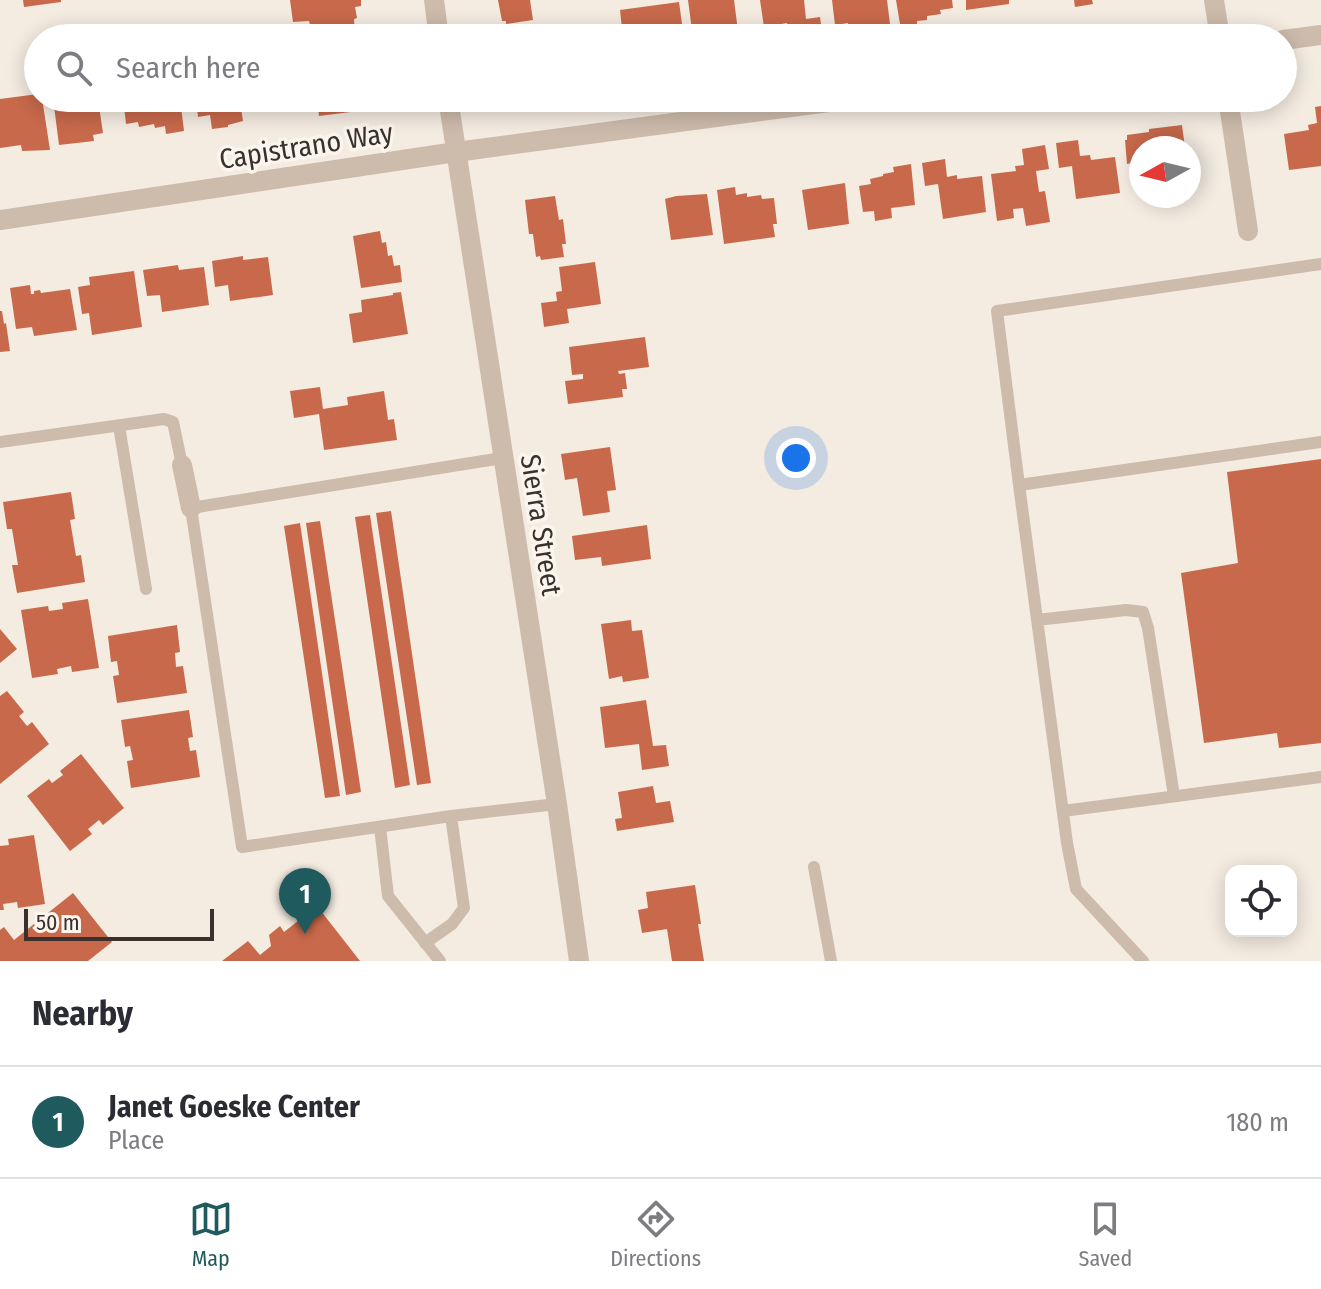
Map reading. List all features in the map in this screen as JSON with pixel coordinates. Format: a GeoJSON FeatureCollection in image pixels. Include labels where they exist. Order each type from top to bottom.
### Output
{"type":"FeatureCollection","features":[{"type":"Feature","properties":{"kind":"street"},"geometry":{"type":"LineString","coordinates":[[434,0],[437,24]]}},
{"type":"Feature","properties":{"kind":"street"},"geometry":{"type":"LineString","coordinates":[[1214,0],[1218,24]]}},
{"type":"Feature","properties":{"kind":"street"},"geometry":{"type":"LineString","coordinates":[[1297,38],[1321,35]]}},
{"type":"Feature","properties":{"kind":"street","name":"Sierra Street"},"geometry":{"type":"LineString","coordinates":[[450,112],[579,961]]}},
{"type":"Feature","properties":{"kind":"street","name":"Capistrano Way"},"geometry":{"type":"LineString","coordinates":[[0,220],[456,152],[755,112]]}},
{"type":"Feature","properties":{"kind":"street"},"geometry":{"type":"LineString","coordinates":[[1230,112],[1248,231]]}},
{"type":"Feature","properties":{"kind":"street"},"geometry":{"type":"LineString","coordinates":[[182,465],[191,508]]}},
{"type":"Feature","properties":{"kind":"lane"},"geometry":{"type":"LineString","coordinates":[[1143,961],[1076,889],[1067,843],[997,311],[1321,264]]}},
{"type":"Feature","properties":{"kind":"lane"},"geometry":{"type":"LineString","coordinates":[[0,442],[164,419],[173,422],[182,465]]}},
{"type":"Feature","properties":{"kind":"lane"},"geometry":{"type":"LineString","coordinates":[[119,426],[146,589]]}},
{"type":"Feature","properties":{"kind":"lane"},"geometry":{"type":"LineString","coordinates":[[1019,485],[1321,442]]}},
{"type":"Feature","properties":{"kind":"lane"},"geometry":{"type":"LineString","coordinates":[[502,458],[191,508],[242,847],[451,816],[557,804]]}},
{"type":"Feature","properties":{"kind":"lane"},"geometry":{"type":"LineString","coordinates":[[1037,620],[1126,610],[1143,612],[1174,796]]}},
{"type":"Feature","properties":{"kind":"lane"},"geometry":{"type":"LineString","coordinates":[[1063,811],[1321,777]]}},
{"type":"Feature","properties":{"kind":"lane"},"geometry":{"type":"LineString","coordinates":[[425,943],[452,924],[464,908],[451,816]]}},
{"type":"Feature","properties":{"kind":"lane"},"geometry":{"type":"LineString","coordinates":[[380,827],[388,896],[440,961]]}},
{"type":"Feature","properties":{"kind":"lane"},"geometry":{"type":"LineString","coordinates":[[814,867],[831,961]]}},
{"type":"Feature","properties":{"kind":"building"},"geometry":{"type":"Polygon","coordinates":[[[23,0],[61,0],[61,2],[24,7],[23,0]]]}},
{"type":"Feature","properties":{"kind":"building"},"geometry":{"type":"Polygon","coordinates":[[[290,0],[361,0],[361,6],[355,7],[354,24],[293,22],[290,0]]]}},
{"type":"Feature","properties":{"kind":"building"},"geometry":{"type":"Polygon","coordinates":[[[498,0],[530,0],[533,20],[506,24],[502,21],[498,0]]]}},
{"type":"Feature","properties":{"kind":"building"},"geometry":{"type":"Polygon","coordinates":[[[688,0],[734,0],[737,24],[691,24],[688,0]]]}},
{"type":"Feature","properties":{"kind":"building"},"geometry":{"type":"Polygon","coordinates":[[[760,0],[804,0],[806,19],[820,17],[821,24],[787,23],[764,24],[760,0]]]}},
{"type":"Feature","properties":{"kind":"building"},"geometry":{"type":"Polygon","coordinates":[[[832,0],[887,0],[890,24],[835,24],[832,0]]]}},
{"type":"Feature","properties":{"kind":"building"},"geometry":{"type":"Polygon","coordinates":[[[896,0],[952,0],[953,8],[940,10],[941,14],[927,16],[927,20],[917,21],[917,24],[900,24],[896,0]]]}},
{"type":"Feature","properties":{"kind":"building"},"geometry":{"type":"Polygon","coordinates":[[[966,0],[1009,0],[1009,4],[966,10],[966,0]]]}},
{"type":"Feature","properties":{"kind":"building"},"geometry":{"type":"Polygon","coordinates":[[[1074,0],[1092,0],[1093,4],[1075,7],[1074,0]]]}},
{"type":"Feature","properties":{"kind":"building"},"geometry":{"type":"Polygon","coordinates":[[[679,2],[682,24],[622,24],[620,10],[679,2]]]}},
{"type":"Feature","properties":{"kind":"building"},"geometry":{"type":"Polygon","coordinates":[[[24,96],[24,112],[44,112],[50,150],[22,151],[21,145],[0,148],[0,99],[24,96]]]}},
{"type":"Feature","properties":{"kind":"building"},"geometry":{"type":"Polygon","coordinates":[[[1321,106],[1321,166],[1289,170],[1284,134],[1309,130],[1308,125],[1317,123],[1315,107],[1321,106]]]}},
{"type":"Feature","properties":{"kind":"building"},"geometry":{"type":"Polygon","coordinates":[[[55,112],[100,112],[103,133],[93,135],[94,141],[59,145],[55,112]]]}},
{"type":"Feature","properties":{"kind":"building"},"geometry":{"type":"Polygon","coordinates":[[[125,112],[182,112],[184,131],[166,134],[165,126],[155,128],[154,124],[139,127],[138,122],[126,124],[125,112]]]}},
{"type":"Feature","properties":{"kind":"building"},"geometry":{"type":"Polygon","coordinates":[[[197,112],[242,112],[243,121],[212,129],[210,115],[198,117],[197,112]]]}},
{"type":"Feature","properties":{"kind":"building"},"geometry":{"type":"Polygon","coordinates":[[[319,112],[350,112],[319,116],[319,112]]]}},
{"type":"Feature","properties":{"kind":"building"},"geometry":{"type":"Polygon","coordinates":[[[1182,125],[1183,136],[1129,136],[1127,164],[1127,135],[1149,132],[1149,129],[1182,125]]]}},
{"type":"Feature","properties":{"kind":"building"},"geometry":{"type":"Polygon","coordinates":[[[1078,140],[1080,156],[1090,155],[1091,160],[1115,157],[1120,193],[1076,199],[1072,166],[1059,168],[1056,143],[1078,140]]]}},
{"type":"Feature","properties":{"kind":"building"},"geometry":{"type":"Polygon","coordinates":[[[1045,145],[1049,169],[1036,171],[1039,192],[1045,191],[1050,222],[1026,226],[1023,208],[1013,209],[1014,218],[997,221],[991,174],[1016,171],[1015,166],[1024,165],[1022,149],[1045,145]]]}},
{"type":"Feature","properties":{"kind":"building"},"geometry":{"type":"Polygon","coordinates":[[[945,159],[947,177],[982,176],[986,212],[943,219],[938,184],[925,186],[922,163],[945,159]]]}},
{"type":"Feature","properties":{"kind":"building"},"geometry":{"type":"Polygon","coordinates":[[[911,164],[915,205],[891,208],[892,218],[875,221],[874,211],[863,212],[859,186],[871,184],[870,179],[894,172],[893,167],[911,164]]]}},
{"type":"Feature","properties":{"kind":"building"},"geometry":{"type":"Polygon","coordinates":[[[845,183],[849,224],[808,230],[802,190],[845,183]]]}},
{"type":"Feature","properties":{"kind":"building"},"geometry":{"type":"Polygon","coordinates":[[[735,187],[736,195],[747,193],[747,197],[761,195],[762,199],[774,198],[775,237],[724,244],[717,190],[735,187]]]}},
{"type":"Feature","properties":{"kind":"building"},"geometry":{"type":"Polygon","coordinates":[[[707,194],[713,235],[671,240],[665,199],[707,194]]]}},
{"type":"Feature","properties":{"kind":"building"},"geometry":{"type":"Polygon","coordinates":[[[555,196],[559,220],[563,219],[564,257],[541,260],[540,256],[536,257],[533,234],[529,234],[525,200],[555,196]]]}},
{"type":"Feature","properties":{"kind":"building"},"geometry":{"type":"Polygon","coordinates":[[[380,231],[388,256],[392,255],[394,266],[400,265],[402,282],[361,288],[353,236],[380,231]]]}},
{"type":"Feature","properties":{"kind":"building"},"geometry":{"type":"Polygon","coordinates":[[[243,256],[243,260],[268,257],[273,295],[230,301],[228,285],[215,287],[212,261],[243,256]]]}},
{"type":"Feature","properties":{"kind":"building"},"geometry":{"type":"Polygon","coordinates":[[[595,262],[601,304],[567,309],[569,323],[544,327],[541,303],[557,301],[556,292],[562,291],[559,267],[595,262]]]}},
{"type":"Feature","properties":{"kind":"building"},"geometry":{"type":"Polygon","coordinates":[[[178,265],[179,270],[204,267],[209,305],[162,312],[160,295],[147,296],[143,270],[178,265]]]}},
{"type":"Feature","properties":{"kind":"building"},"geometry":{"type":"Polygon","coordinates":[[[134,271],[142,327],[92,335],[89,313],[82,314],[78,287],[90,285],[89,277],[134,271]]]}},
{"type":"Feature","properties":{"kind":"building"},"geometry":{"type":"Polygon","coordinates":[[[30,285],[31,294],[40,290],[41,293],[70,289],[77,330],[34,336],[32,327],[16,329],[10,288],[30,285]]]}},
{"type":"Feature","properties":{"kind":"building"},"geometry":{"type":"Polygon","coordinates":[[[401,292],[408,334],[353,343],[349,314],[362,312],[361,300],[401,292]]]}},
{"type":"Feature","properties":{"kind":"building"},"geometry":{"type":"Polygon","coordinates":[[[0,311],[6,323],[10,351],[0,352],[0,311]]]}},
{"type":"Feature","properties":{"kind":"building"},"geometry":{"type":"Polygon","coordinates":[[[645,337],[649,367],[618,371],[619,374],[625,373],[627,389],[622,389],[623,397],[568,404],[565,381],[583,379],[583,374],[572,375],[569,347],[645,337]]]}},
{"type":"Feature","properties":{"kind":"building"},"geometry":{"type":"Polygon","coordinates":[[[320,387],[323,409],[348,405],[347,397],[384,391],[388,420],[394,419],[397,440],[324,450],[319,414],[294,418],[290,391],[320,387]]]}},
{"type":"Feature","properties":{"kind":"building"},"geometry":{"type":"Polygon","coordinates":[[[610,447],[616,490],[607,491],[610,512],[583,516],[577,478],[565,480],[561,454],[610,447]]]}},
{"type":"Feature","properties":{"kind":"building"},"geometry":{"type":"Polygon","coordinates":[[[1321,459],[1321,743],[1279,748],[1277,733],[1204,743],[1181,573],[1238,563],[1227,472],[1321,459]]]}},
{"type":"Feature","properties":{"kind":"building"},"geometry":{"type":"Polygon","coordinates":[[[71,492],[75,519],[70,520],[76,556],[81,555],[85,582],[17,593],[12,565],[18,565],[12,529],[7,529],[3,502],[71,492]]]}},
{"type":"Feature","properties":{"kind":"building"},"geometry":{"type":"Polygon","coordinates":[[[391,511],[431,783],[417,785],[376,513],[391,511]]]}},
{"type":"Feature","properties":{"kind":"building"},"geometry":{"type":"Polygon","coordinates":[[[370,515],[410,785],[395,788],[355,517],[370,515]]]}},
{"type":"Feature","properties":{"kind":"building"},"geometry":{"type":"Polygon","coordinates":[[[320,521],[361,792],[346,795],[306,523],[320,521]]]}},
{"type":"Feature","properties":{"kind":"building"},"geometry":{"type":"Polygon","coordinates":[[[300,523],[340,796],[325,798],[284,526],[300,523]]]}},
{"type":"Feature","properties":{"kind":"building"},"geometry":{"type":"Polygon","coordinates":[[[647,525],[651,559],[602,566],[601,557],[575,560],[572,536],[647,525]]]}},
{"type":"Feature","properties":{"kind":"building"},"geometry":{"type":"Polygon","coordinates":[[[88,599],[99,668],[72,672],[71,666],[57,669],[58,674],[32,678],[21,610],[48,606],[49,611],[63,609],[62,603],[88,599]]]}},
{"type":"Feature","properties":{"kind":"building"},"geometry":{"type":"Polygon","coordinates":[[[631,620],[632,631],[642,630],[649,678],[623,682],[622,676],[609,679],[601,624],[631,620]]]}},
{"type":"Feature","properties":{"kind":"building"},"geometry":{"type":"Polygon","coordinates":[[[177,625],[180,652],[175,653],[176,667],[183,666],[187,693],[117,703],[113,676],[119,675],[117,661],[111,662],[108,636],[177,625]]]}},
{"type":"Feature","properties":{"kind":"building"},"geometry":{"type":"Polygon","coordinates":[[[0,629],[17,649],[0,663],[0,629]]]}},
{"type":"Feature","properties":{"kind":"building"},"geometry":{"type":"Polygon","coordinates":[[[7,691],[24,712],[19,716],[27,726],[32,722],[49,744],[0,784],[0,696],[7,691]]]}},
{"type":"Feature","properties":{"kind":"building"},"geometry":{"type":"Polygon","coordinates":[[[646,700],[653,746],[666,745],[669,766],[642,770],[639,744],[605,748],[600,707],[646,700]]]}},
{"type":"Feature","properties":{"kind":"building"},"geometry":{"type":"Polygon","coordinates":[[[189,710],[193,737],[188,738],[190,751],[196,750],[200,777],[131,788],[127,761],[133,760],[130,746],[125,747],[121,720],[189,710]]]}},
{"type":"Feature","properties":{"kind":"building"},"geometry":{"type":"Polygon","coordinates":[[[81,754],[124,808],[103,825],[99,820],[88,829],[92,834],[70,851],[27,796],[49,779],[52,783],[63,775],[60,771],[81,754]]]}},
{"type":"Feature","properties":{"kind":"building"},"geometry":{"type":"Polygon","coordinates":[[[653,786],[656,803],[670,801],[674,822],[617,831],[615,819],[622,818],[618,792],[653,786]]]}},
{"type":"Feature","properties":{"kind":"building"},"geometry":{"type":"Polygon","coordinates":[[[34,835],[45,904],[18,908],[17,902],[3,904],[4,910],[0,910],[0,846],[9,845],[8,839],[34,835]]]}},
{"type":"Feature","properties":{"kind":"building"},"geometry":{"type":"Polygon","coordinates":[[[695,885],[704,961],[672,961],[667,929],[642,933],[638,910],[648,908],[646,892],[695,885]]]}},
{"type":"Feature","properties":{"kind":"building"},"geometry":{"type":"Polygon","coordinates":[[[73,893],[112,942],[88,961],[0,961],[0,930],[4,927],[14,940],[73,893]]]}},
{"type":"Feature","properties":{"kind":"building"},"geometry":{"type":"Polygon","coordinates":[[[317,906],[360,961],[222,961],[248,941],[260,955],[271,946],[269,935],[280,926],[284,932],[317,906]]]}},
{"type":"Feature","properties":{"kind":"place","name":"Janet Goeske Center"},"geometry":{"type":"Point","coordinates":[305,934]}}]}
